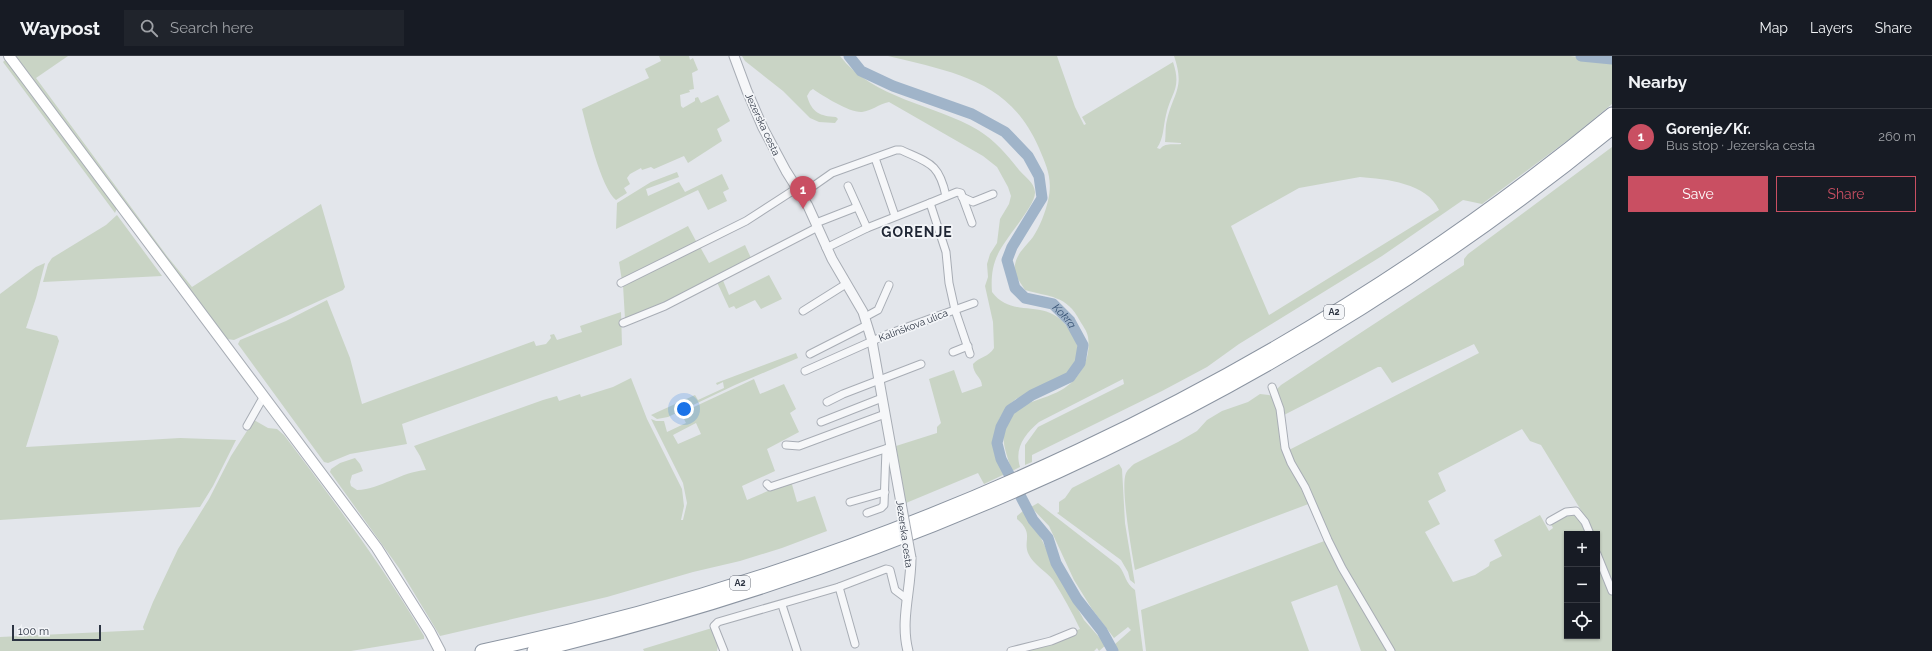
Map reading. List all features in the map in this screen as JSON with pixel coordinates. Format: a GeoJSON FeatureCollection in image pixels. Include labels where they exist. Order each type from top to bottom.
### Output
{"type":"FeatureCollection","features":[{"type":"Feature","properties":{"kind":"highway","name":"A2"},"geometry":{"type":"LineString","coordinates":[[1034,476],[1160,411],[1274,348],[1350,302],[1463,227],[1612,114]]}},
{"type":"Feature","properties":{"kind":"highway","name":"A2"},"geometry":{"type":"LineString","coordinates":[[534,651],[679,613],[773,584],[899,538],[1034,476],[1096,454],[1168,418],[1321,333],[1462,241],[1612,128]]}},
{"type":"Feature","properties":{"kind":"highway","name":"A2"},"geometry":{"type":"LineString","coordinates":[[482,651],[591,626],[728,587],[853,546],[992,494]]}},
{"type":"Feature","properties":{"kind":"main road"},"geometry":{"type":"LineString","coordinates":[[9,56],[377,548],[430,632],[440,651]]}},
{"type":"Feature","properties":{"kind":"street","name":"Jezerska cesta"},"geometry":{"type":"LineString","coordinates":[[734,56],[763,128],[800,191],[817,225],[826,248],[866,321],[872,341],[885,414],[889,448],[911,558],[905,621],[908,651]]}},
{"type":"Feature","properties":{"kind":"street"},"geometry":{"type":"LineString","coordinates":[[621,283],[746,221],[832,173],[896,150],[901,150],[935,168],[941,176],[946,196]]}},
{"type":"Feature","properties":{"kind":"street"},"geometry":{"type":"LineString","coordinates":[[875,158],[895,216]]}},
{"type":"Feature","properties":{"kind":"street"},"geometry":{"type":"LineString","coordinates":[[848,186],[866,228]]}},
{"type":"Feature","properties":{"kind":"street"},"geometry":{"type":"LineString","coordinates":[[826,248],[866,228],[957,192],[961,193],[972,223]]}},
{"type":"Feature","properties":{"kind":"street"},"geometry":{"type":"LineString","coordinates":[[962,197],[973,202],[993,194]]}},
{"type":"Feature","properties":{"kind":"street","name":"Kalinškova ulica"},"geometry":{"type":"LineString","coordinates":[[930,203],[946,252],[949,283],[955,310],[969,350],[953,352]]}},
{"type":"Feature","properties":{"kind":"street"},"geometry":{"type":"LineString","coordinates":[[623,323],[665,306],[817,225],[857,208]]}},
{"type":"Feature","properties":{"kind":"street"},"geometry":{"type":"LineString","coordinates":[[803,311],[846,284]]}},
{"type":"Feature","properties":{"kind":"street"},"geometry":{"type":"LineString","coordinates":[[810,354],[866,321],[878,310],[889,285]]}},
{"type":"Feature","properties":{"kind":"street","name":"Kalinškova ulica"},"geometry":{"type":"LineString","coordinates":[[872,341],[974,304]]}},
{"type":"Feature","properties":{"kind":"street"},"geometry":{"type":"LineString","coordinates":[[805,371],[872,341]]}},
{"type":"Feature","properties":{"kind":"street"},"geometry":{"type":"LineString","coordinates":[[827,402],[843,394],[921,364]]}},
{"type":"Feature","properties":{"kind":"street"},"geometry":{"type":"LineString","coordinates":[[1272,387],[1280,409],[1285,448],[1291,463],[1305,487],[1342,568],[1392,651]]}},
{"type":"Feature","properties":{"kind":"street"},"geometry":{"type":"LineString","coordinates":[[247,426],[264,396]]}},
{"type":"Feature","properties":{"kind":"street"},"geometry":{"type":"LineString","coordinates":[[821,422],[882,398]]}},
{"type":"Feature","properties":{"kind":"street"},"geometry":{"type":"LineString","coordinates":[[786,445],[799,446],[885,414]]}},
{"type":"Feature","properties":{"kind":"street"},"geometry":{"type":"LineString","coordinates":[[767,484],[770,487],[889,448],[884,504],[881,508],[867,513]]}},
{"type":"Feature","properties":{"kind":"street","name":"Jezerska cesta"},"geometry":{"type":"LineString","coordinates":[[850,502],[885,492]]}},
{"type":"Feature","properties":{"kind":"street"},"geometry":{"type":"LineString","coordinates":[[1550,521],[1566,512],[1576,511],[1585,522],[1589,531]]}},
{"type":"Feature","properties":{"kind":"street"},"geometry":{"type":"LineString","coordinates":[[1600,561],[1612,591]]}},
{"type":"Feature","properties":{"kind":"street"},"geometry":{"type":"LineString","coordinates":[[724,651],[714,626],[718,622],[782,605],[839,587],[886,568],[890,570],[894,590],[907,599]]}},
{"type":"Feature","properties":{"kind":"street"},"geometry":{"type":"LineString","coordinates":[[839,587],[855,644]]}},
{"type":"Feature","properties":{"kind":"street"},"geometry":{"type":"LineString","coordinates":[[782,605],[798,651]]}},
{"type":"Feature","properties":{"kind":"street"},"geometry":{"type":"LineString","coordinates":[[1011,651],[1051,641],[1072,632]]}},
{"type":"Feature","properties":{"kind":"green space"},"geometry":{"type":"Polygon","coordinates":[[[16,56],[68,56],[36,78],[167,256],[192,287],[321,204],[345,287],[343,290],[234,340],[227,339],[16,56]]]}},
{"type":"Feature","properties":{"kind":"green space"},"geometry":{"type":"Polygon","coordinates":[[[659,56],[689,56],[690,60],[693,58],[698,70],[692,73],[694,89],[680,95],[681,106],[683,108],[695,101],[695,98],[698,97],[701,103],[718,95],[730,121],[717,129],[722,141],[688,163],[684,156],[654,169],[651,167],[642,170],[641,168],[630,174],[627,178],[630,184],[624,188],[627,193],[616,200],[610,193],[600,171],[582,109],[649,78],[645,69],[661,61],[659,56]]]}},
{"type":"Feature","properties":{"kind":"green space"},"geometry":{"type":"Polygon","coordinates":[[[742,56],[840,56],[869,82],[905,99],[961,121],[984,134],[1001,148],[1033,185],[1035,192],[1031,205],[1002,247],[994,263],[992,273],[992,292],[1001,301],[1011,306],[1044,311],[1055,315],[1065,324],[1074,338],[1078,346],[1078,353],[1073,367],[1063,377],[1045,387],[1016,399],[1005,410],[997,424],[994,447],[998,463],[1005,474],[984,484],[978,473],[906,503],[896,446],[937,433],[937,427],[941,423],[929,379],[954,370],[962,393],[982,386],[981,380],[974,371],[973,364],[994,348],[993,322],[985,286],[988,277],[987,264],[990,254],[997,243],[1000,219],[1009,204],[1011,196],[1008,187],[997,167],[983,156],[889,102],[872,109],[857,112],[837,104],[813,89],[807,96],[814,110],[825,116],[836,117],[838,119],[835,123],[819,122],[810,118],[783,91],[745,61],[742,56]]]}},
{"type":"Feature","properties":{"kind":"green space"},"geometry":{"type":"Polygon","coordinates":[[[888,56],[1057,56],[1075,107],[1084,125],[1086,124],[1082,117],[1173,62],[1176,85],[1168,107],[1161,140],[1157,148],[1160,149],[1164,145],[1181,144],[1165,142],[1166,123],[1177,89],[1179,75],[1174,56],[1570,56],[1612,61],[1612,104],[1572,137],[1482,204],[1463,200],[1382,256],[1239,344],[1207,367],[1162,391],[1032,455],[1032,462],[1025,465],[1025,445],[1038,427],[1124,384],[1123,379],[1039,422],[1029,431],[1022,442],[1018,454],[1020,467],[1012,471],[1003,438],[1005,427],[1009,419],[1019,408],[1053,394],[1069,385],[1081,372],[1085,364],[1089,346],[1086,331],[1075,312],[1069,306],[1057,298],[1025,290],[1014,273],[1018,257],[1033,237],[1044,215],[1050,186],[1048,173],[1039,148],[1027,125],[1012,107],[995,93],[976,82],[956,74],[888,56]],[[1360,177],[1299,188],[1231,226],[1269,315],[1439,210],[1433,201],[1416,188],[1393,181],[1360,177]]]}},
{"type":"Feature","properties":{"kind":"green space"},"geometry":{"type":"Polygon","coordinates":[[[7,60],[117,208],[115,213],[3,62],[7,60]]]}},
{"type":"Feature","properties":{"kind":"green space"},"geometry":{"type":"Polygon","coordinates":[[[1612,147],[1612,589],[1600,555],[1600,531],[1591,531],[1587,520],[1541,445],[1530,441],[1522,429],[1438,473],[1446,491],[1428,501],[1440,524],[1425,532],[1453,582],[1475,575],[1489,566],[1490,562],[1502,556],[1494,540],[1540,515],[1549,531],[1553,528],[1551,524],[1570,513],[1576,514],[1586,531],[1564,531],[1564,639],[1600,639],[1600,567],[1612,594],[1612,651],[1393,651],[1347,573],[1287,451],[1479,353],[1474,344],[1392,383],[1381,367],[1378,367],[1282,416],[1277,389],[1281,385],[1464,265],[1464,259],[1468,254],[1612,147]]]}},
{"type":"Feature","properties":{"kind":"green space"},"geometry":{"type":"Polygon","coordinates":[[[677,172],[679,177],[646,189],[648,196],[679,182],[685,192],[722,174],[729,189],[723,192],[727,201],[708,210],[698,190],[616,229],[617,203],[651,182],[677,172]]]}},
{"type":"Feature","properties":{"kind":"green space"},"geometry":{"type":"Polygon","coordinates":[[[117,215],[162,276],[43,282],[48,264],[52,258],[106,225],[117,215]]]}},
{"type":"Feature","properties":{"kind":"green space"},"geometry":{"type":"Polygon","coordinates":[[[688,226],[697,243],[622,281],[619,262],[688,226]]]}},
{"type":"Feature","properties":{"kind":"green space"},"geometry":{"type":"Polygon","coordinates":[[[699,245],[709,263],[745,245],[751,258],[687,294],[625,319],[623,285],[699,245]]]}},
{"type":"Feature","properties":{"kind":"green space"},"geometry":{"type":"Polygon","coordinates":[[[45,263],[26,328],[57,336],[59,341],[26,447],[180,438],[236,440],[213,486],[200,507],[0,520],[0,294],[36,267],[45,263]]]}},
{"type":"Feature","properties":{"kind":"green space"},"geometry":{"type":"Polygon","coordinates":[[[769,275],[782,299],[761,309],[755,300],[736,309],[734,306],[729,308],[716,280],[722,278],[729,295],[769,275]]]}},
{"type":"Feature","properties":{"kind":"green space"},"geometry":{"type":"Polygon","coordinates":[[[327,300],[350,358],[362,404],[534,341],[536,346],[546,344],[551,338],[550,335],[554,334],[557,340],[582,332],[580,326],[621,312],[622,345],[402,424],[407,444],[350,454],[328,463],[324,462],[238,344],[240,340],[286,321],[327,300]]]}},
{"type":"Feature","properties":{"kind":"green space"},"geometry":{"type":"Polygon","coordinates":[[[796,353],[798,358],[735,385],[668,417],[657,419],[651,415],[695,395],[698,400],[724,388],[723,382],[717,385],[716,383],[796,353]]]}},
{"type":"Feature","properties":{"kind":"green space"},"geometry":{"type":"Polygon","coordinates":[[[631,378],[647,419],[682,489],[684,506],[681,520],[683,520],[687,503],[683,483],[651,419],[656,421],[664,421],[667,432],[686,423],[681,413],[754,379],[760,394],[784,384],[796,409],[790,413],[799,432],[767,449],[775,471],[742,486],[747,500],[791,481],[797,502],[815,496],[827,531],[782,548],[740,561],[693,572],[607,597],[440,636],[399,568],[330,472],[331,469],[340,463],[355,458],[363,471],[352,475],[350,482],[351,486],[357,490],[375,487],[417,471],[426,470],[414,446],[543,400],[557,396],[559,401],[580,394],[581,397],[613,387],[631,378]],[[696,423],[673,435],[678,444],[701,434],[696,423]]]}},
{"type":"Feature","properties":{"kind":"green space"},"geometry":{"type":"Polygon","coordinates":[[[1260,394],[1269,395],[1275,398],[1282,439],[1311,503],[1135,570],[1124,492],[1126,473],[1128,470],[1134,464],[1197,431],[1207,420],[1222,411],[1248,402],[1260,394]]]}},
{"type":"Feature","properties":{"kind":"green space"},"geometry":{"type":"Polygon","coordinates":[[[254,420],[268,428],[277,429],[284,435],[375,559],[424,636],[424,639],[351,651],[0,651],[0,637],[144,630],[143,627],[153,602],[178,549],[209,499],[231,456],[254,420]]]}},
{"type":"Feature","properties":{"kind":"green space"},"geometry":{"type":"Polygon","coordinates":[[[1119,464],[1122,469],[1125,523],[1135,584],[1130,580],[1128,572],[1121,560],[1057,513],[1059,512],[1059,502],[1065,498],[1072,488],[1119,464]]]}},
{"type":"Feature","properties":{"kind":"green space"},"geometry":{"type":"Polygon","coordinates":[[[1038,503],[1119,566],[1129,585],[1135,590],[1143,651],[1117,651],[1114,645],[1131,630],[1128,627],[1114,638],[1092,609],[1074,580],[1049,526],[1031,507],[1038,503]]]}},
{"type":"Feature","properties":{"kind":"green space"},"geometry":{"type":"Polygon","coordinates":[[[1023,511],[1038,532],[1084,620],[1106,645],[1099,651],[1097,648],[1094,651],[1017,651],[1080,629],[1053,580],[1034,562],[1029,555],[1027,550],[1027,533],[1017,519],[1017,516],[1023,511]]]}},
{"type":"Feature","properties":{"kind":"green space"},"geometry":{"type":"Polygon","coordinates":[[[1327,540],[1391,651],[1361,651],[1337,585],[1291,602],[1309,651],[1146,651],[1141,610],[1327,540]]]}},
{"type":"Feature","properties":{"kind":"green space"},"geometry":{"type":"Polygon","coordinates":[[[712,628],[718,645],[717,651],[644,651],[643,649],[712,628]]]}},
{"type":"Feature","properties":{"kind":"waterway","name":"Kokra"},"geometry":{"type":"LineString","coordinates":[[849,56],[861,71],[893,86],[972,114],[1005,132],[1028,156],[1039,176],[1042,198],[1012,247],[1007,260],[1015,288],[1025,298],[1053,304],[1070,321],[1083,345],[1080,363],[1070,377],[1032,395],[1010,410],[1001,427],[997,443],[1001,459],[1033,520],[1048,538],[1056,563],[1077,599],[1102,631],[1113,651]]}},
{"type":"Feature","properties":{"kind":"waterway"},"geometry":{"type":"LineString","coordinates":[[1581,56],[1612,59]]}},
{"type":"Feature","properties":{"kind":"place","name":"Gorenje/Kr."},"geometry":{"type":"Point","coordinates":[803,209]}},
{"type":"Feature","properties":{"kind":"district","name":"GORENJE"},"geometry":{"type":"Point","coordinates":[917,232]}}]}
